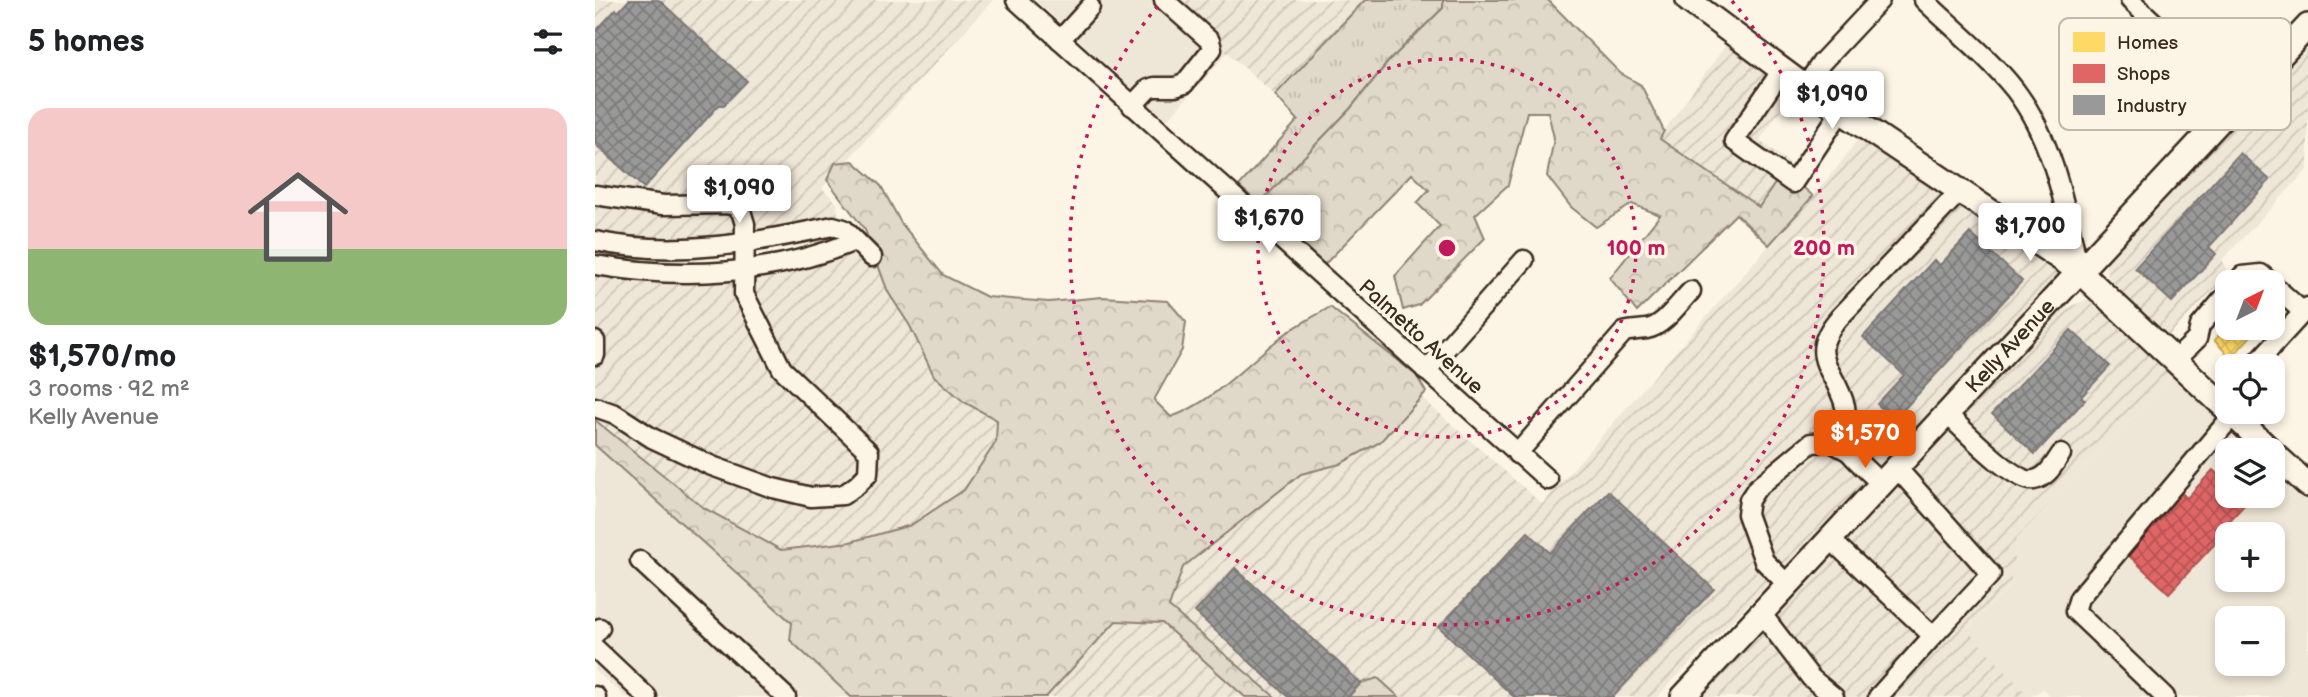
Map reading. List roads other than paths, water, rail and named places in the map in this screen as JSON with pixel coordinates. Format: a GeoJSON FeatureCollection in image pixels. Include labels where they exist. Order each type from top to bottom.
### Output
{"type":"FeatureCollection","features":[{"type":"Feature","properties":{"kind":"main road"},"geometry":{"type":"LineString","coordinates":[[1688,0],[1805,87],[2079,271],[2215,396]]}},
{"type":"Feature","properties":{"kind":"main road","name":"Kelly Avenue"},"geometry":{"type":"LineString","coordinates":[[2291,44],[2308,26]]}},
{"type":"Feature","properties":{"kind":"main road","name":"Kelly Avenue"},"geometry":{"type":"LineString","coordinates":[[1683,697],[2211,130]]}},
{"type":"Feature","properties":{"kind":"main road"},"geometry":{"type":"LineString","coordinates":[[2244,424],[2259,438]]}},
{"type":"Feature","properties":{"kind":"main road"},"geometry":{"type":"LineString","coordinates":[[2285,463],[2308,485]]}},
{"type":"Feature","properties":{"kind":"street","name":"Palmetto Avenue"},"geometry":{"type":"LineString","coordinates":[[1016,0],[1548,480]]}},
{"type":"Feature","properties":{"kind":"street"},"geometry":{"type":"LineString","coordinates":[[1132,106],[1148,89],[1184,84],[1212,49],[1210,41],[1164,0]]}},
{"type":"Feature","properties":{"kind":"street"},"geometry":{"type":"LineString","coordinates":[[1805,87],[1822,62],[1880,0]]}},
{"type":"Feature","properties":{"kind":"street"},"geometry":{"type":"LineString","coordinates":[[1924,0],[1998,70],[2022,101],[2049,158],[2066,210],[2079,271]]}},
{"type":"Feature","properties":{"kind":"street"},"geometry":{"type":"LineString","coordinates":[[2130,0],[2149,18]]}},
{"type":"Feature","properties":{"kind":"street"},"geometry":{"type":"LineString","coordinates":[[1060,40],[1082,7]]}},
{"type":"Feature","properties":{"kind":"street"},"geometry":{"type":"LineString","coordinates":[[1782,70],[1734,141],[1793,183],[1841,111]]}},
{"type":"Feature","properties":{"kind":"street"},"geometry":{"type":"LineString","coordinates":[[1849,451],[1844,442],[1846,409],[1824,358],[1823,344],[1828,331],[1960,191]]}},
{"type":"Feature","properties":{"kind":"street"},"geometry":{"type":"LineString","coordinates":[[595,195],[663,205],[735,206],[741,211],[745,224],[744,294],[782,369],[869,452],[868,474],[843,495],[811,497],[773,488],[712,466],[652,438],[615,414],[595,407]]}},
{"type":"Feature","properties":{"kind":"street"},"geometry":{"type":"LineString","coordinates":[[595,241],[697,249],[744,244],[833,226],[844,229],[872,257]]}},
{"type":"Feature","properties":{"kind":"street"},"geometry":{"type":"LineString","coordinates":[[595,265],[682,273],[744,270],[824,254],[855,241]]}},
{"type":"Feature","properties":{"kind":"street"},"geometry":{"type":"LineString","coordinates":[[1426,371],[1524,260]]}},
{"type":"Feature","properties":{"kind":"street"},"geometry":{"type":"LineString","coordinates":[[1517,454],[1624,332],[1648,329],[1659,323],[1691,291]]}},
{"type":"Feature","properties":{"kind":"street"},"geometry":{"type":"LineString","coordinates":[[2265,354],[2306,310],[2285,293]]}},
{"type":"Feature","properties":{"kind":"street"},"geometry":{"type":"LineString","coordinates":[[2175,360],[2197,338],[2200,326],[2215,308]]}},
{"type":"Feature","properties":{"kind":"street"},"geometry":{"type":"LineString","coordinates":[[595,341],[595,355]]}},
{"type":"Feature","properties":{"kind":"street"},"geometry":{"type":"LineString","coordinates":[[1947,414],[2024,481],[2033,481],[2046,474],[2061,454]]}},
{"type":"Feature","properties":{"kind":"street"},"geometry":{"type":"LineString","coordinates":[[2165,697],[2075,611],[2078,598],[2215,422]]}},
{"type":"Feature","properties":{"kind":"street"},"geometry":{"type":"LineString","coordinates":[[1788,584],[1764,561],[1747,514],[1749,500],[1758,488],[1811,443],[1831,442],[1889,476],[1991,574],[1878,697]]}},
{"type":"Feature","properties":{"kind":"street"},"geometry":{"type":"LineString","coordinates":[[1830,540],[1933,636]]}},
{"type":"Feature","properties":{"kind":"street"},"geometry":{"type":"LineString","coordinates":[[640,561],[786,697]]}},
{"type":"Feature","properties":{"kind":"street"},"geometry":{"type":"LineString","coordinates":[[1761,613],[1811,678],[1834,697]]}},
{"type":"Feature","properties":{"kind":"street"},"geometry":{"type":"LineString","coordinates":[[595,648],[647,697]]}}]}
